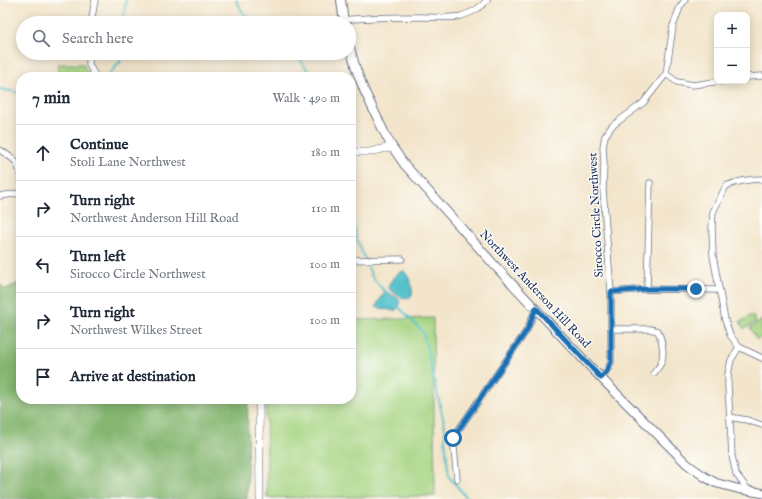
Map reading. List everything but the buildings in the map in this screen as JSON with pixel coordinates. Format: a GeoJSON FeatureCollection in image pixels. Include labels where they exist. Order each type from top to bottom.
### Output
{"type":"FeatureCollection","features":[{"type":"Feature","properties":{"kind":"main road"},"geometry":{"type":"LineString","coordinates":[[341,0],[343,16]]}},
{"type":"Feature","properties":{"kind":"main road","name":"Northwest Anderson Hill Road"},"geometry":{"type":"LineString","coordinates":[[354,60],[369,100],[393,149],[404,164],[497,268],[601,378],[687,464],[705,477],[716,482],[762,493]]}},
{"type":"Feature","properties":{"kind":"street"},"geometry":{"type":"LineString","coordinates":[[92,16],[95,0]]}},
{"type":"Feature","properties":{"kind":"street"},"geometry":{"type":"LineString","coordinates":[[356,20],[368,18],[461,16],[475,10],[487,0]]}},
{"type":"Feature","properties":{"kind":"street"},"geometry":{"type":"LineString","coordinates":[[685,0],[680,7],[673,26],[666,74],[677,82],[693,84],[714,82]]}},
{"type":"Feature","properties":{"kind":"street"},"geometry":{"type":"LineString","coordinates":[[89,60],[89,64],[93,72]]}},
{"type":"Feature","properties":{"kind":"street","name":"Sirocco Circle Northwest"},"geometry":{"type":"LineString","coordinates":[[601,378],[607,371],[611,362],[611,292],[603,190],[603,147],[605,136],[612,126],[643,103],[666,74]]}},
{"type":"Feature","properties":{"kind":"street"},"geometry":{"type":"LineString","coordinates":[[750,77],[762,76]]}},
{"type":"Feature","properties":{"kind":"street"},"geometry":{"type":"LineString","coordinates":[[356,152],[370,152],[386,148],[393,149]]}},
{"type":"Feature","properties":{"kind":"street"},"geometry":{"type":"LineString","coordinates":[[0,150],[16,161]]}},
{"type":"Feature","properties":{"kind":"street"},"geometry":{"type":"LineString","coordinates":[[762,178],[738,181],[726,186],[713,212],[712,227],[713,256],[725,320],[730,335],[739,347],[762,358]]}},
{"type":"Feature","properties":{"kind":"street"},"geometry":{"type":"LineString","coordinates":[[647,289],[650,183]]}},
{"type":"Feature","properties":{"kind":"street"},"geometry":{"type":"LineString","coordinates":[[0,196],[16,194]]}},
{"type":"Feature","properties":{"kind":"street"},"geometry":{"type":"LineString","coordinates":[[356,260],[402,259]]}},
{"type":"Feature","properties":{"kind":"street"},"geometry":{"type":"LineString","coordinates":[[611,292],[647,289],[719,290]]}},
{"type":"Feature","properties":{"kind":"street"},"geometry":{"type":"LineString","coordinates":[[457,479],[453,438],[527,330],[536,308]]}},
{"type":"Feature","properties":{"kind":"street"},"geometry":{"type":"LineString","coordinates":[[611,329],[650,329],[658,331],[662,339],[662,362],[654,373]]}},
{"type":"Feature","properties":{"kind":"street"},"geometry":{"type":"LineString","coordinates":[[739,347],[731,360],[728,374],[732,456],[736,474],[749,491]]}},
{"type":"Feature","properties":{"kind":"street"},"geometry":{"type":"LineString","coordinates":[[259,404],[260,499]]}},
{"type":"Feature","properties":{"kind":"street"},"geometry":{"type":"LineString","coordinates":[[730,417],[747,420],[762,426]]}},
{"type":"Feature","properties":{"kind":"green space"},"geometry":{"type":"Polygon","coordinates":[[[57,64],[83,64],[87,72],[58,72],[57,64]]]}},
{"type":"Feature","properties":{"kind":"green space"},"geometry":{"type":"Polygon","coordinates":[[[0,284],[5,289],[16,284],[16,404],[248,404],[247,499],[0,499],[0,284]]]}},
{"type":"Feature","properties":{"kind":"green space"},"geometry":{"type":"Polygon","coordinates":[[[752,315],[756,322],[744,329],[740,322],[752,315]]]}},
{"type":"Feature","properties":{"kind":"green space"},"geometry":{"type":"Polygon","coordinates":[[[433,318],[435,496],[267,498],[266,404],[356,404],[356,320],[433,318]]]}},
{"type":"Feature","properties":{"kind":"green space"},"geometry":{"type":"Polygon","coordinates":[[[762,320],[762,337],[757,340],[750,328],[762,320]]]}},
{"type":"Feature","properties":{"kind":"water"},"geometry":{"type":"Polygon","coordinates":[[[404,271],[408,276],[411,286],[412,296],[408,298],[398,296],[388,287],[396,275],[404,271]]]}},
{"type":"Feature","properties":{"kind":"water"},"geometry":{"type":"Polygon","coordinates":[[[385,291],[399,299],[399,306],[394,311],[376,307],[385,291]]]}},
{"type":"Feature","properties":{"kind":"waterway"},"geometry":{"type":"LineString","coordinates":[[124,16],[126,0]]}},
{"type":"Feature","properties":{"kind":"waterway"},"geometry":{"type":"LineString","coordinates":[[236,0],[243,13],[248,16]]}},
{"type":"Feature","properties":{"kind":"waterway"},"geometry":{"type":"LineString","coordinates":[[111,72],[120,60]]}},
{"type":"Feature","properties":{"kind":"waterway"},"geometry":{"type":"LineString","coordinates":[[301,60],[309,72]]}},
{"type":"Feature","properties":{"kind":"waterway"},"geometry":{"type":"LineString","coordinates":[[0,89],[16,92]]}},
{"type":"Feature","properties":{"kind":"waterway"},"geometry":{"type":"LineString","coordinates":[[356,237],[372,277],[385,292]]}},
{"type":"Feature","properties":{"kind":"waterway"},"geometry":{"type":"LineString","coordinates":[[398,306],[423,332],[445,427],[449,477],[468,499]]}},
{"type":"Feature","properties":{"kind":"route"},"geometry":{"type":"LineString","coordinates":[[453,438],[527,330],[536,308],[601,378],[607,371],[611,362],[611,292],[647,289],[696,289]]}}]}
